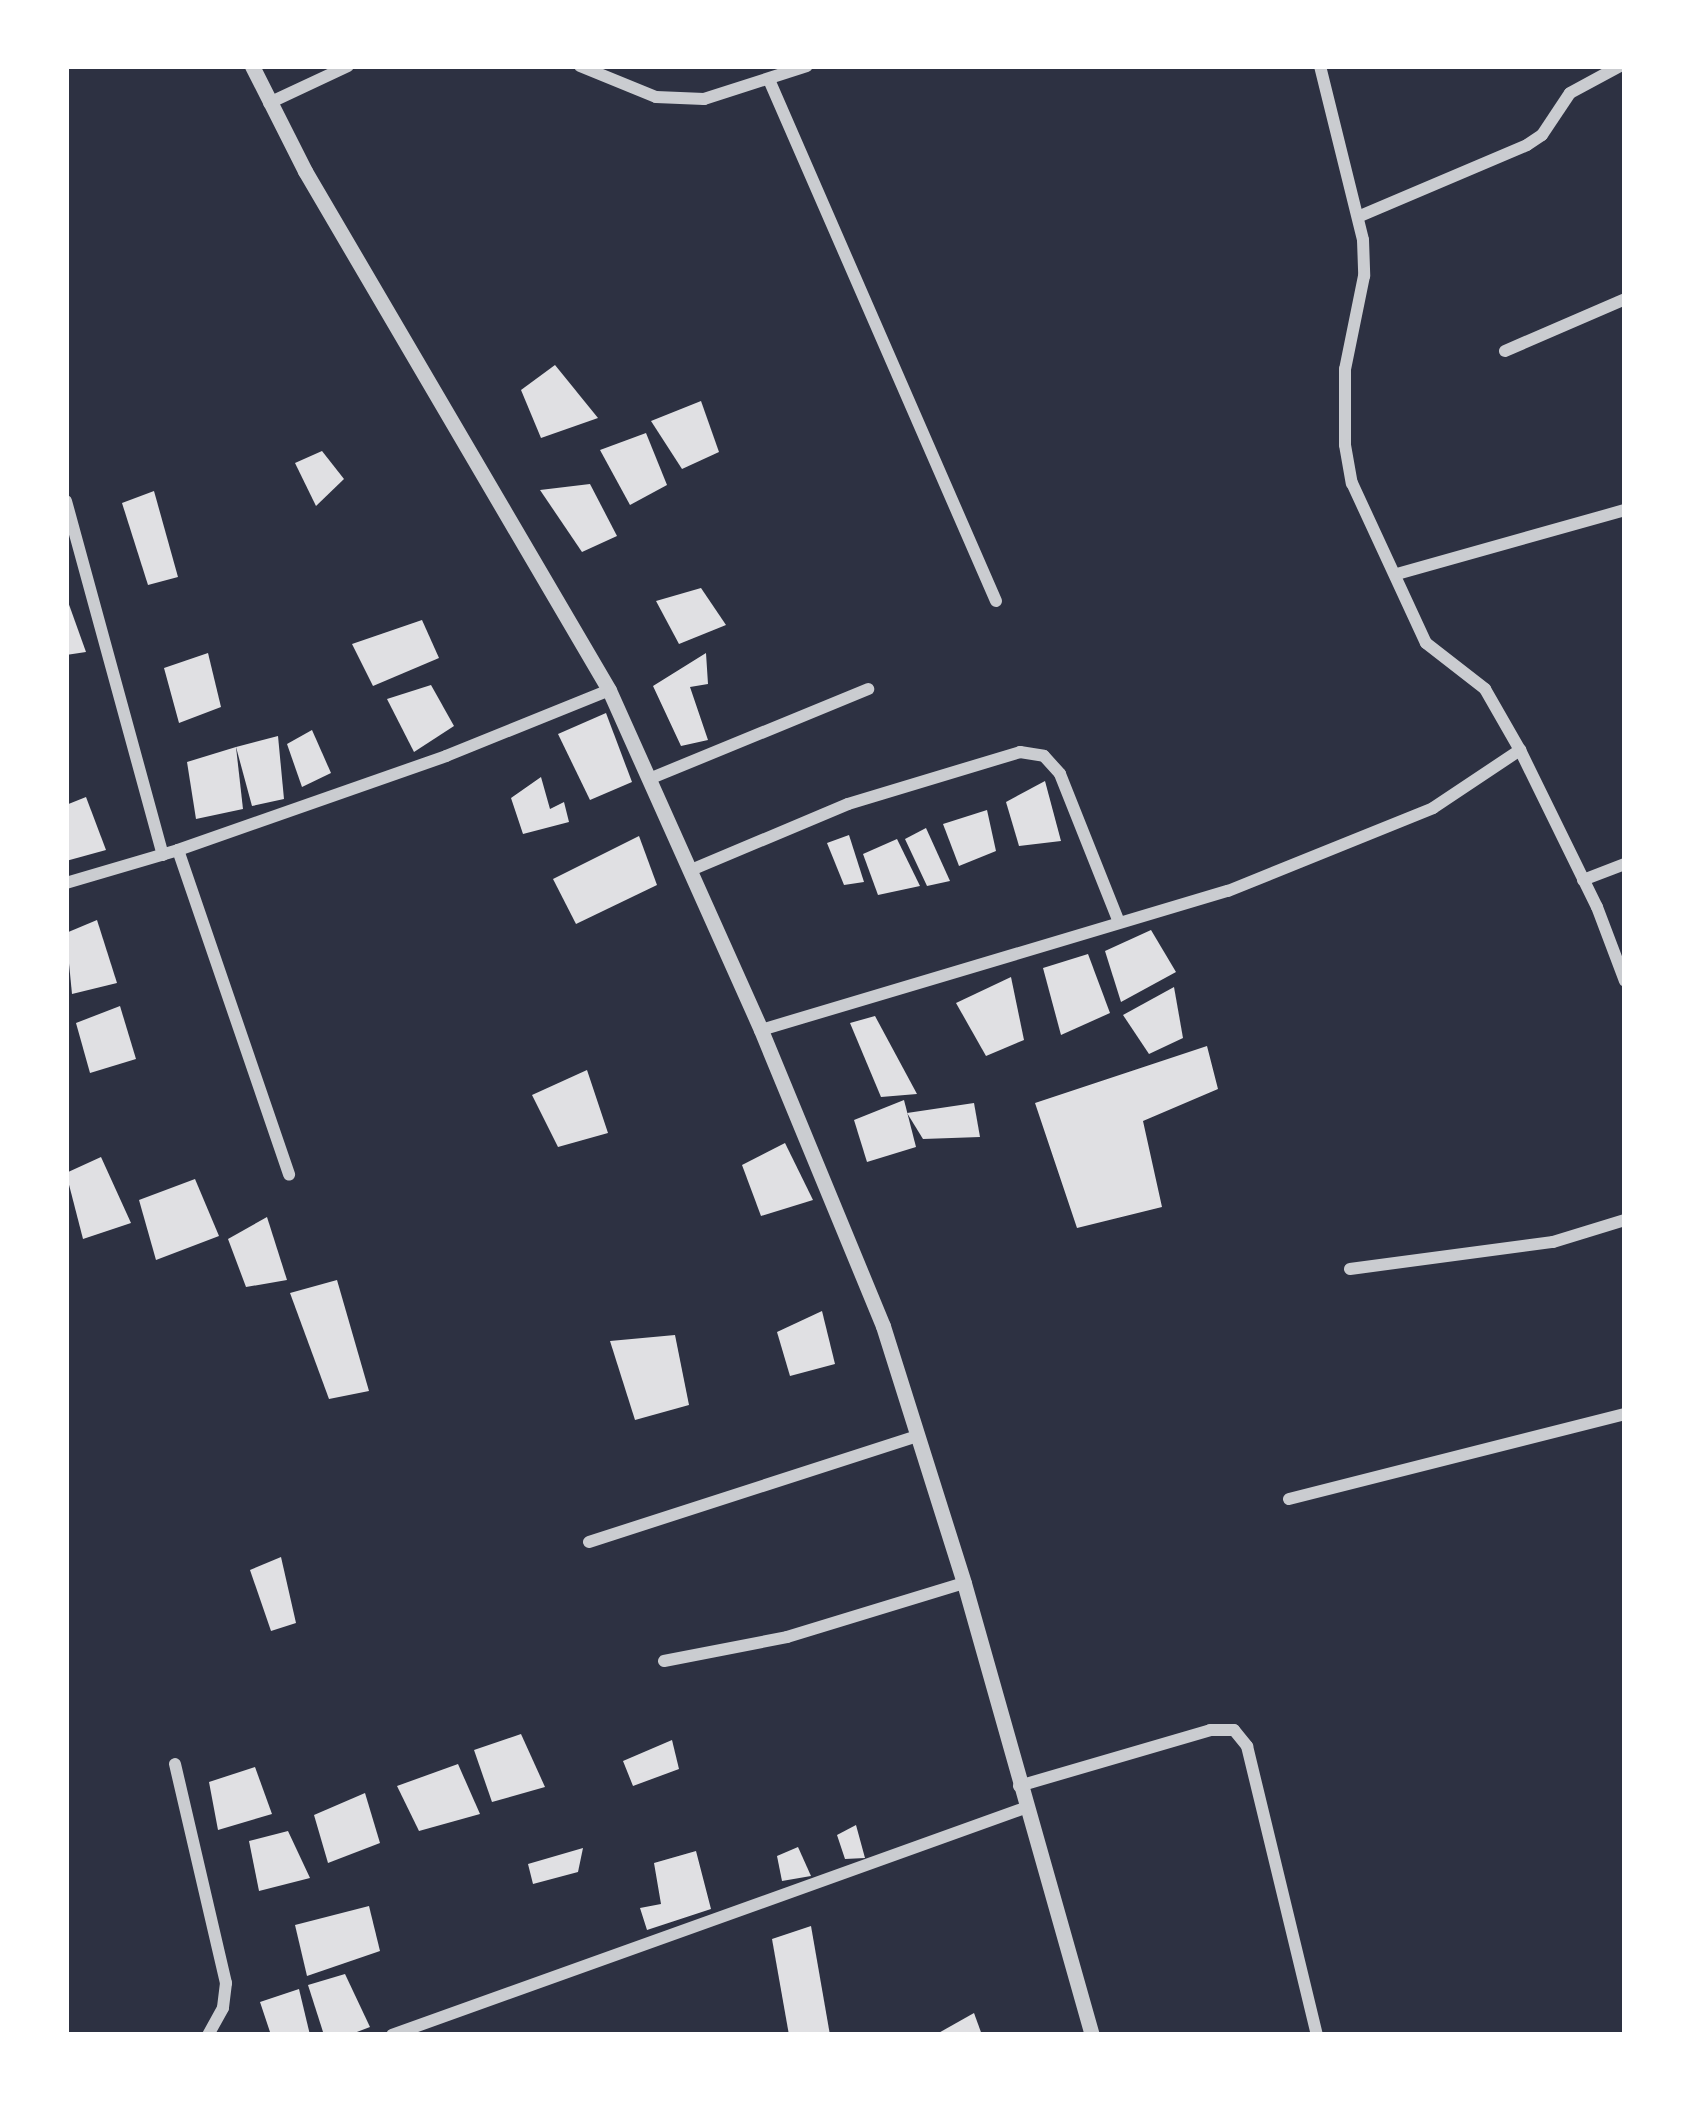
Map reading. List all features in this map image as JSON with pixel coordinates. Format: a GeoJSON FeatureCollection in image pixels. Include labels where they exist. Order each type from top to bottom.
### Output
{"type":"FeatureCollection","features":[{"type":"Feature","properties":{"kind":"street"},"geometry":{"type":"LineString","coordinates":[[252,66],[269,103],[609,690],[761,1030],[883,1327],[964,1583],[1092,2035]]}},
{"type":"Feature","properties":{"kind":"street"},"geometry":{"type":"LineString","coordinates":[[269,103],[348,66]]}},
{"type":"Feature","properties":{"kind":"street"},"geometry":{"type":"LineString","coordinates":[[580,66],[656,97],[704,99],[770,82],[807,66]]}},
{"type":"Feature","properties":{"kind":"street"},"geometry":{"type":"LineString","coordinates":[[1320,66],[1360,217],[1364,276],[1345,369],[1345,446],[1352,483],[1426,643],[1485,688],[1520,751],[1583,880],[1625,981]]}},
{"type":"Feature","properties":{"kind":"street"},"geometry":{"type":"LineString","coordinates":[[1360,217],[1528,145],[1542,135],[1570,93],[1620,66]]}},
{"type":"Feature","properties":{"kind":"street"},"geometry":{"type":"LineString","coordinates":[[770,82],[996,601]]}},
{"type":"Feature","properties":{"kind":"street"},"geometry":{"type":"LineString","coordinates":[[1505,351],[1625,299]]}},
{"type":"Feature","properties":{"kind":"street"},"geometry":{"type":"LineString","coordinates":[[66,501],[163,855]]}},
{"type":"Feature","properties":{"kind":"street"},"geometry":{"type":"LineString","coordinates":[[1397,574],[1625,510]]}},
{"type":"Feature","properties":{"kind":"street"},"geometry":{"type":"LineString","coordinates":[[649,779],[868,689]]}},
{"type":"Feature","properties":{"kind":"street"},"geometry":{"type":"LineString","coordinates":[[66,883],[178,850],[446,756],[609,690]]}},
{"type":"Feature","properties":{"kind":"street"},"geometry":{"type":"LineString","coordinates":[[761,1030],[1228,891],[1433,808],[1520,751]]}},
{"type":"Feature","properties":{"kind":"street"},"geometry":{"type":"LineString","coordinates":[[691,870],[848,804],[1020,752],[1044,756],[1060,775],[1119,922]]}},
{"type":"Feature","properties":{"kind":"street"},"geometry":{"type":"LineString","coordinates":[[178,850],[289,1174]]}},
{"type":"Feature","properties":{"kind":"street"},"geometry":{"type":"LineString","coordinates":[[1583,880],[1625,864]]}},
{"type":"Feature","properties":{"kind":"street"},"geometry":{"type":"LineString","coordinates":[[1350,1269],[1553,1242],[1625,1220]]}},
{"type":"Feature","properties":{"kind":"street"},"geometry":{"type":"LineString","coordinates":[[1289,1499],[1625,1414]]}},
{"type":"Feature","properties":{"kind":"street"},"geometry":{"type":"LineString","coordinates":[[589,1542],[917,1436]]}},
{"type":"Feature","properties":{"kind":"street"},"geometry":{"type":"LineString","coordinates":[[664,1661],[787,1637],[964,1583]]}},
{"type":"Feature","properties":{"kind":"street"},"geometry":{"type":"LineString","coordinates":[[1019,1786],[1210,1730],[1234,1730],[1247,1746],[1317,2035]]}},
{"type":"Feature","properties":{"kind":"street"},"geometry":{"type":"LineString","coordinates":[[175,1764],[226,1984],[223,2008],[208,2035]]}},
{"type":"Feature","properties":{"kind":"street"},"geometry":{"type":"LineString","coordinates":[[392,2035],[1025,1808]]}},
{"type":"Feature","properties":{"kind":"building"},"geometry":{"type":"Polygon","coordinates":[[[555,365],[598,418],[541,438],[521,390],[555,365]]]}},
{"type":"Feature","properties":{"kind":"building"},"geometry":{"type":"Polygon","coordinates":[[[701,401],[719,452],[682,469],[651,421],[701,401]]]}},
{"type":"Feature","properties":{"kind":"building"},"geometry":{"type":"Polygon","coordinates":[[[646,433],[667,485],[630,505],[600,450],[646,433]]]}},
{"type":"Feature","properties":{"kind":"building"},"geometry":{"type":"Polygon","coordinates":[[[322,451],[344,479],[316,506],[295,463],[322,451]]]}},
{"type":"Feature","properties":{"kind":"building"},"geometry":{"type":"Polygon","coordinates":[[[590,484],[617,536],[582,552],[540,490],[590,484]]]}},
{"type":"Feature","properties":{"kind":"building"},"geometry":{"type":"Polygon","coordinates":[[[154,491],[178,577],[148,585],[122,503],[154,491]]]}},
{"type":"Feature","properties":{"kind":"building"},"geometry":{"type":"Polygon","coordinates":[[[701,588],[726,625],[679,644],[656,601],[701,588]]]}},
{"type":"Feature","properties":{"kind":"building"},"geometry":{"type":"Polygon","coordinates":[[[67,599],[86,652],[66,655],[67,599]]]}},
{"type":"Feature","properties":{"kind":"building"},"geometry":{"type":"Polygon","coordinates":[[[422,620],[439,658],[373,686],[352,644],[422,620]]]}},
{"type":"Feature","properties":{"kind":"building"},"geometry":{"type":"Polygon","coordinates":[[[208,653],[221,707],[179,723],[164,668],[208,653]]]}},
{"type":"Feature","properties":{"kind":"building"},"geometry":{"type":"Polygon","coordinates":[[[706,653],[708,684],[690,687],[708,740],[681,746],[653,686],[706,653]]]}},
{"type":"Feature","properties":{"kind":"building"},"geometry":{"type":"Polygon","coordinates":[[[431,685],[454,726],[414,752],[387,699],[431,685]]]}},
{"type":"Feature","properties":{"kind":"building"},"geometry":{"type":"Polygon","coordinates":[[[606,713],[632,782],[590,800],[558,734],[606,713]]]}},
{"type":"Feature","properties":{"kind":"building"},"geometry":{"type":"Polygon","coordinates":[[[312,730],[331,773],[302,787],[287,744],[312,730]]]}},
{"type":"Feature","properties":{"kind":"building"},"geometry":{"type":"Polygon","coordinates":[[[278,736],[284,799],[252,806],[236,747],[278,736]]]}},
{"type":"Feature","properties":{"kind":"building"},"geometry":{"type":"Polygon","coordinates":[[[236,747],[243,809],[196,819],[187,762],[236,747]]]}},
{"type":"Feature","properties":{"kind":"building"},"geometry":{"type":"Polygon","coordinates":[[[541,777],[550,809],[564,802],[569,822],[523,834],[511,798],[541,777]]]}},
{"type":"Feature","properties":{"kind":"building"},"geometry":{"type":"Polygon","coordinates":[[[1045,781],[1061,841],[1019,846],[1006,802],[1045,781]]]}},
{"type":"Feature","properties":{"kind":"building"},"geometry":{"type":"Polygon","coordinates":[[[86,797],[106,850],[66,861],[66,805],[86,797]]]}},
{"type":"Feature","properties":{"kind":"building"},"geometry":{"type":"Polygon","coordinates":[[[987,810],[996,851],[959,866],[943,824],[987,810]]]}},
{"type":"Feature","properties":{"kind":"building"},"geometry":{"type":"Polygon","coordinates":[[[926,828],[950,881],[927,886],[905,839],[926,828]]]}},
{"type":"Feature","properties":{"kind":"building"},"geometry":{"type":"Polygon","coordinates":[[[849,835],[864,882],[844,885],[827,843],[849,835]]]}},
{"type":"Feature","properties":{"kind":"building"},"geometry":{"type":"Polygon","coordinates":[[[639,836],[657,885],[576,924],[553,879],[639,836]]]}},
{"type":"Feature","properties":{"kind":"building"},"geometry":{"type":"Polygon","coordinates":[[[897,839],[920,886],[878,895],[863,854],[897,839]]]}},
{"type":"Feature","properties":{"kind":"building"},"geometry":{"type":"Polygon","coordinates":[[[97,920],[117,983],[72,994],[66,933],[97,920]]]}},
{"type":"Feature","properties":{"kind":"building"},"geometry":{"type":"Polygon","coordinates":[[[1151,930],[1176,972],[1121,1002],[1105,951],[1151,930]]]}},
{"type":"Feature","properties":{"kind":"building"},"geometry":{"type":"Polygon","coordinates":[[[1088,954],[1110,1013],[1061,1035],[1043,968],[1088,954]]]}},
{"type":"Feature","properties":{"kind":"building"},"geometry":{"type":"Polygon","coordinates":[[[1011,977],[1024,1040],[986,1056],[956,1003],[1011,977]]]}},
{"type":"Feature","properties":{"kind":"building"},"geometry":{"type":"Polygon","coordinates":[[[1174,987],[1183,1038],[1149,1054],[1123,1015],[1174,987]]]}},
{"type":"Feature","properties":{"kind":"building"},"geometry":{"type":"Polygon","coordinates":[[[120,1006],[136,1059],[90,1073],[76,1023],[120,1006]]]}},
{"type":"Feature","properties":{"kind":"building"},"geometry":{"type":"Polygon","coordinates":[[[875,1016],[917,1094],[881,1097],[850,1023],[875,1016]]]}},
{"type":"Feature","properties":{"kind":"building"},"geometry":{"type":"Polygon","coordinates":[[[1207,1046],[1218,1089],[1143,1121],[1162,1207],[1077,1228],[1035,1103],[1207,1046]]]}},
{"type":"Feature","properties":{"kind":"building"},"geometry":{"type":"Polygon","coordinates":[[[587,1070],[608,1133],[558,1147],[532,1095],[587,1070]]]}},
{"type":"Feature","properties":{"kind":"building"},"geometry":{"type":"Polygon","coordinates":[[[904,1100],[916,1147],[867,1162],[854,1120],[904,1100]]]}},
{"type":"Feature","properties":{"kind":"building"},"geometry":{"type":"Polygon","coordinates":[[[974,1103],[980,1137],[923,1139],[907,1113],[974,1103]]]}},
{"type":"Feature","properties":{"kind":"building"},"geometry":{"type":"Polygon","coordinates":[[[785,1143],[813,1200],[761,1216],[742,1165],[785,1143]]]}},
{"type":"Feature","properties":{"kind":"building"},"geometry":{"type":"Polygon","coordinates":[[[101,1157],[131,1223],[83,1239],[66,1173],[101,1157]]]}},
{"type":"Feature","properties":{"kind":"building"},"geometry":{"type":"Polygon","coordinates":[[[195,1179],[219,1236],[156,1260],[139,1200],[195,1179]]]}},
{"type":"Feature","properties":{"kind":"building"},"geometry":{"type":"Polygon","coordinates":[[[267,1217],[287,1280],[246,1287],[228,1239],[267,1217]]]}},
{"type":"Feature","properties":{"kind":"building"},"geometry":{"type":"Polygon","coordinates":[[[337,1280],[369,1391],[329,1399],[290,1293],[337,1280]]]}},
{"type":"Feature","properties":{"kind":"building"},"geometry":{"type":"Polygon","coordinates":[[[822,1311],[835,1364],[790,1376],[777,1332],[822,1311]]]}},
{"type":"Feature","properties":{"kind":"building"},"geometry":{"type":"Polygon","coordinates":[[[675,1335],[689,1405],[635,1420],[610,1341],[675,1335]]]}},
{"type":"Feature","properties":{"kind":"building"},"geometry":{"type":"Polygon","coordinates":[[[281,1557],[296,1623],[271,1631],[250,1570],[281,1557]]]}},
{"type":"Feature","properties":{"kind":"building"},"geometry":{"type":"Polygon","coordinates":[[[521,1734],[545,1787],[492,1802],[474,1750],[521,1734]]]}},
{"type":"Feature","properties":{"kind":"building"},"geometry":{"type":"Polygon","coordinates":[[[672,1740],[679,1769],[633,1786],[623,1761],[672,1740]]]}},
{"type":"Feature","properties":{"kind":"building"},"geometry":{"type":"Polygon","coordinates":[[[458,1764],[480,1814],[419,1831],[397,1786],[458,1764]]]}},
{"type":"Feature","properties":{"kind":"building"},"geometry":{"type":"Polygon","coordinates":[[[255,1767],[272,1814],[218,1830],[209,1782],[255,1767]]]}},
{"type":"Feature","properties":{"kind":"building"},"geometry":{"type":"Polygon","coordinates":[[[365,1793],[380,1843],[328,1863],[314,1815],[365,1793]]]}},
{"type":"Feature","properties":{"kind":"building"},"geometry":{"type":"Polygon","coordinates":[[[856,1825],[865,1858],[845,1859],[837,1835],[856,1825]]]}},
{"type":"Feature","properties":{"kind":"building"},"geometry":{"type":"Polygon","coordinates":[[[288,1831],[310,1878],[259,1891],[249,1841],[288,1831]]]}},
{"type":"Feature","properties":{"kind":"building"},"geometry":{"type":"Polygon","coordinates":[[[798,1847],[811,1876],[782,1881],[777,1856],[798,1847]]]}},
{"type":"Feature","properties":{"kind":"building"},"geometry":{"type":"Polygon","coordinates":[[[583,1848],[578,1872],[533,1884],[528,1864],[583,1848]]]}},
{"type":"Feature","properties":{"kind":"building"},"geometry":{"type":"Polygon","coordinates":[[[696,1851],[711,1909],[647,1930],[640,1908],[661,1904],[654,1863],[696,1851]]]}},
{"type":"Feature","properties":{"kind":"building"},"geometry":{"type":"Polygon","coordinates":[[[369,1906],[380,1951],[307,1976],[295,1925],[369,1906]]]}},
{"type":"Feature","properties":{"kind":"building"},"geometry":{"type":"Polygon","coordinates":[[[811,1926],[830,2035],[789,2035],[772,1939],[811,1926]]]}},
{"type":"Feature","properties":{"kind":"building"},"geometry":{"type":"Polygon","coordinates":[[[345,1974],[370,2027],[349,2035],[324,2035],[308,1985],[345,1974]]]}},
{"type":"Feature","properties":{"kind":"building"},"geometry":{"type":"Polygon","coordinates":[[[299,1989],[310,2035],[271,2035],[260,2002],[299,1989]]]}},
{"type":"Feature","properties":{"kind":"building"},"geometry":{"type":"Polygon","coordinates":[[[974,2013],[982,2035],[935,2035],[974,2013]]]}}]}
